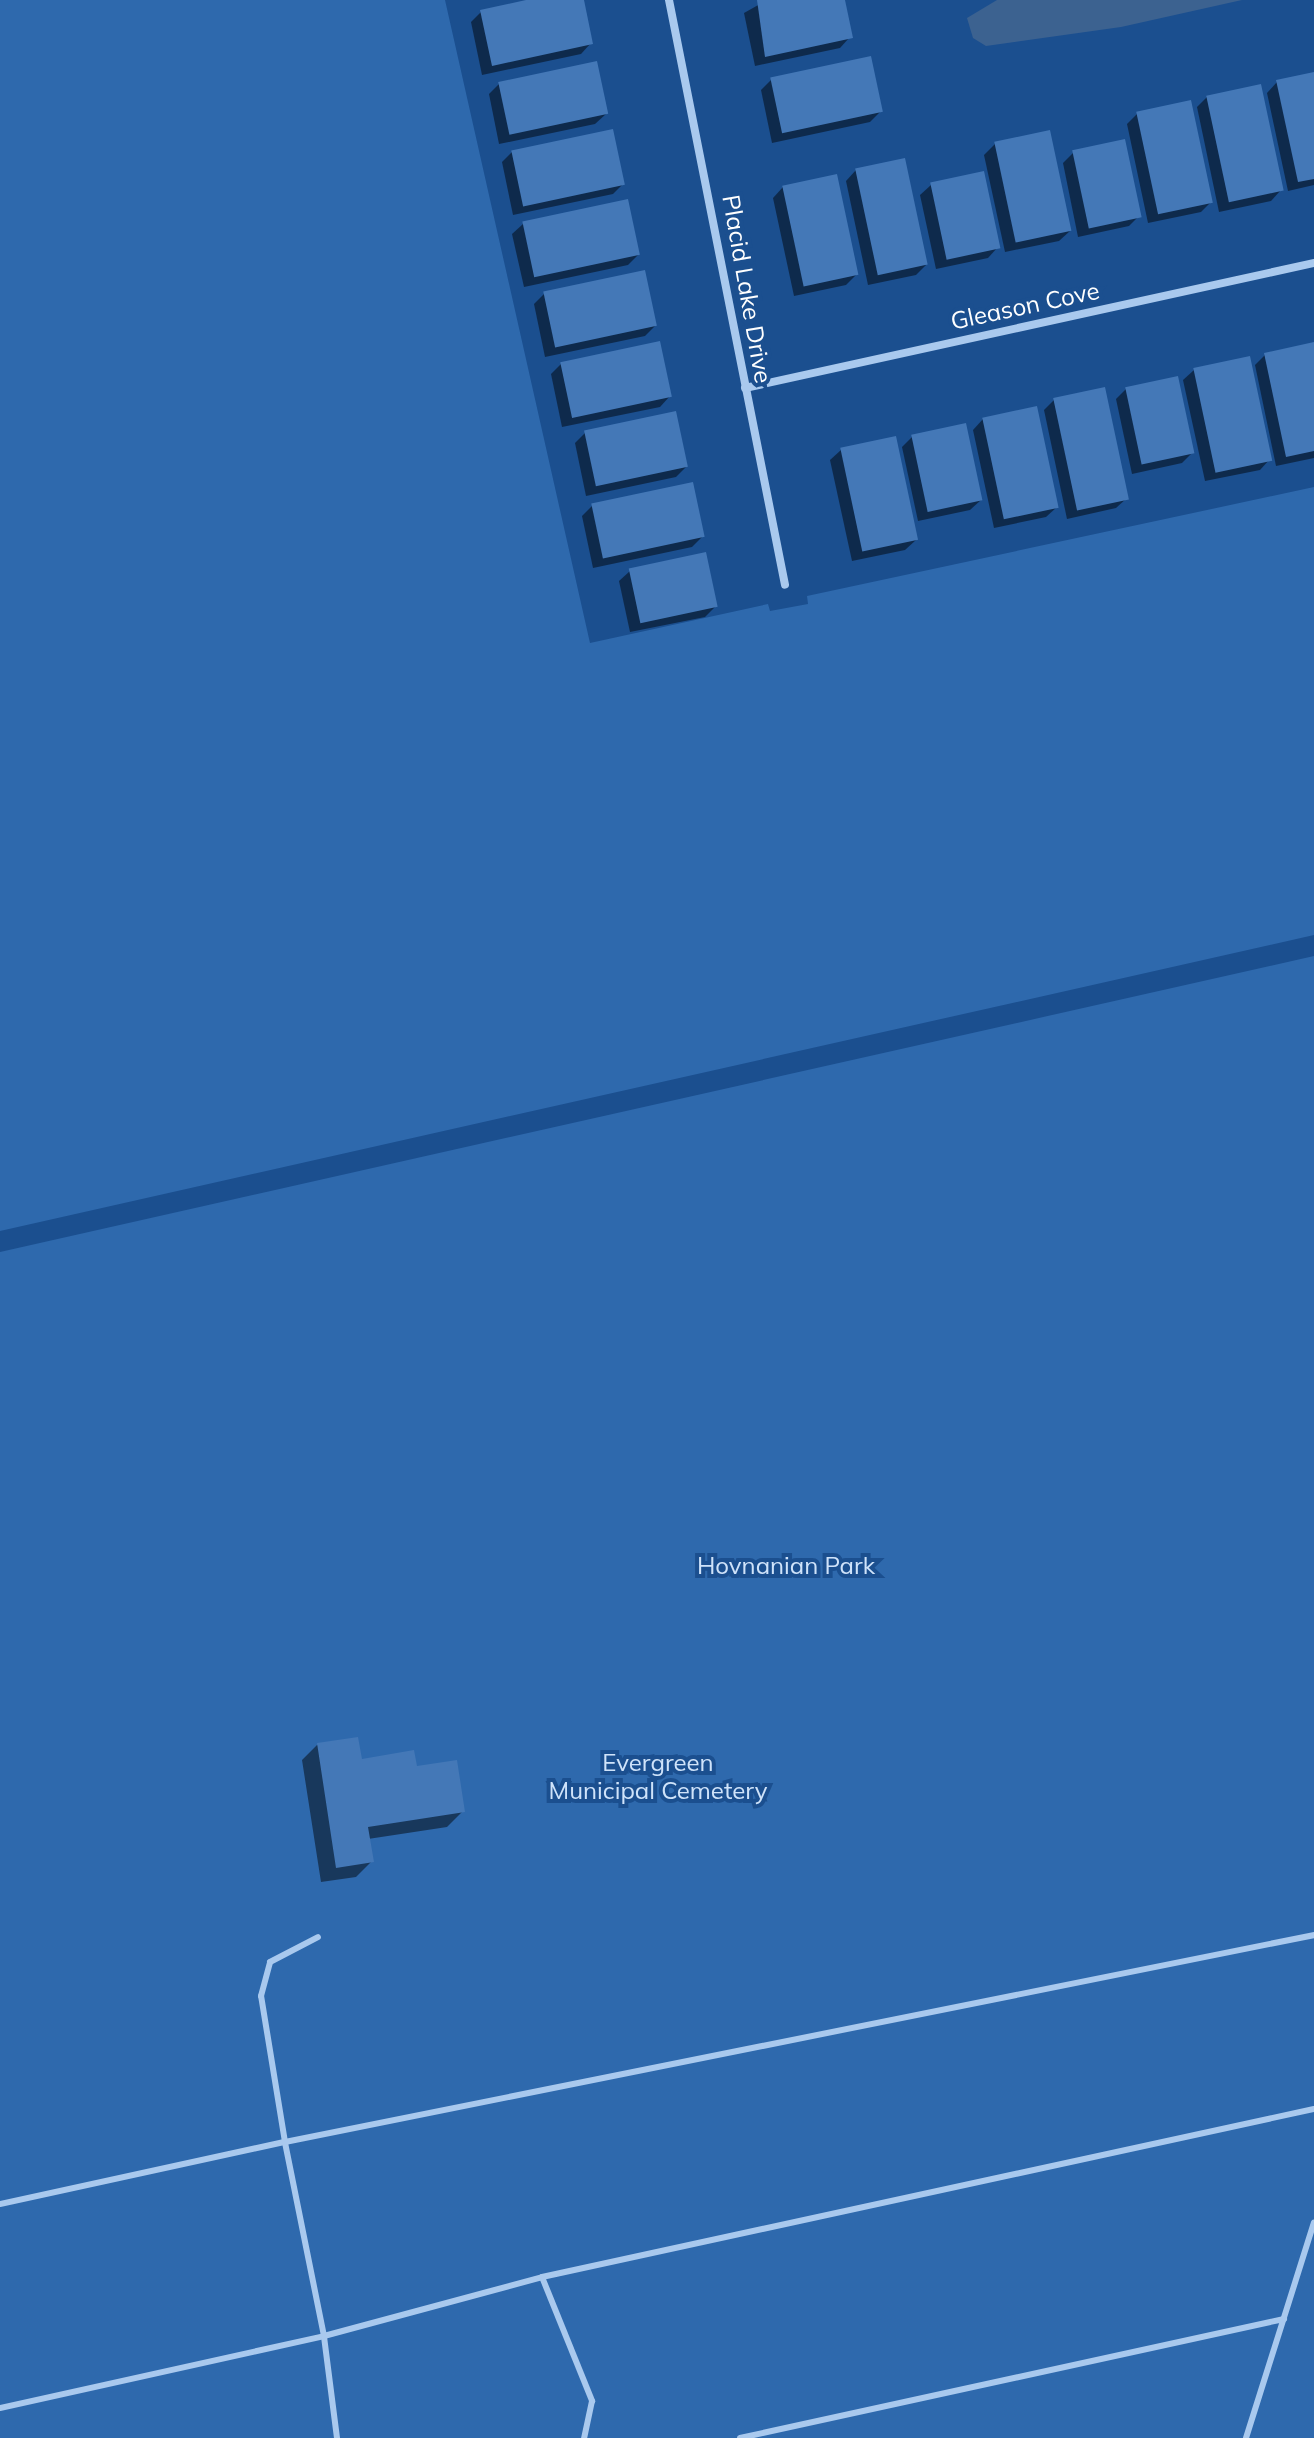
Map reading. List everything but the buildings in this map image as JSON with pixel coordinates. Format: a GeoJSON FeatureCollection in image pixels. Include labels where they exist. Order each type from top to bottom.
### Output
{"type":"FeatureCollection","features":[{"type":"Feature","properties":{"kind":"street","name":"Placid Lake Drive"},"geometry":{"type":"LineString","coordinates":[[669,0],[785,585]]}},
{"type":"Feature","properties":{"kind":"street","name":"Gleason Cove"},"geometry":{"type":"LineString","coordinates":[[745,388],[1314,263]]}},
{"type":"Feature","properties":{"kind":"lane"},"geometry":{"type":"LineString","coordinates":[[0,2204],[285,2142],[1314,1935]]}},
{"type":"Feature","properties":{"kind":"lane"},"geometry":{"type":"LineString","coordinates":[[318,1937],[270,1962],[261,1996],[285,2142],[324,2336],[337,2437]]}},
{"type":"Feature","properties":{"kind":"lane"},"geometry":{"type":"LineString","coordinates":[[0,2408],[324,2336],[542,2277],[1314,2109]]}},
{"type":"Feature","properties":{"kind":"lane"},"geometry":{"type":"LineString","coordinates":[[1246,2438],[1314,2222]]}},
{"type":"Feature","properties":{"kind":"lane"},"geometry":{"type":"LineString","coordinates":[[542,2277],[592,2401],[584,2438]]}},
{"type":"Feature","properties":{"kind":"lane"},"geometry":{"type":"LineString","coordinates":[[740,2438],[1284,2319]]}},
{"type":"Feature","properties":{"kind":"green space"},"geometry":{"type":"Polygon","coordinates":[[[0,0],[445,0],[590,643],[768,604],[770,611],[808,604],[807,596],[1314,487],[1314,935],[0,1231],[0,0]]]}},
{"type":"Feature","properties":{"kind":"green space","name":"Evergreen Municipal Cemetery"},"geometry":{"type":"Polygon","coordinates":[[[1314,956],[1314,2438],[0,2438],[0,1252],[1314,956]]]}},
{"type":"Feature","properties":{"kind":"shaded area"},"geometry":{"type":"Polygon","coordinates":[[[997,0],[1242,0],[1121,27],[986,46],[973,38],[967,18],[997,0]]]}},
{"type":"Feature","properties":{"kind":"park label","name":"Hovnanian Park"},"geometry":{"type":"Point","coordinates":[786,1566]}}]}
